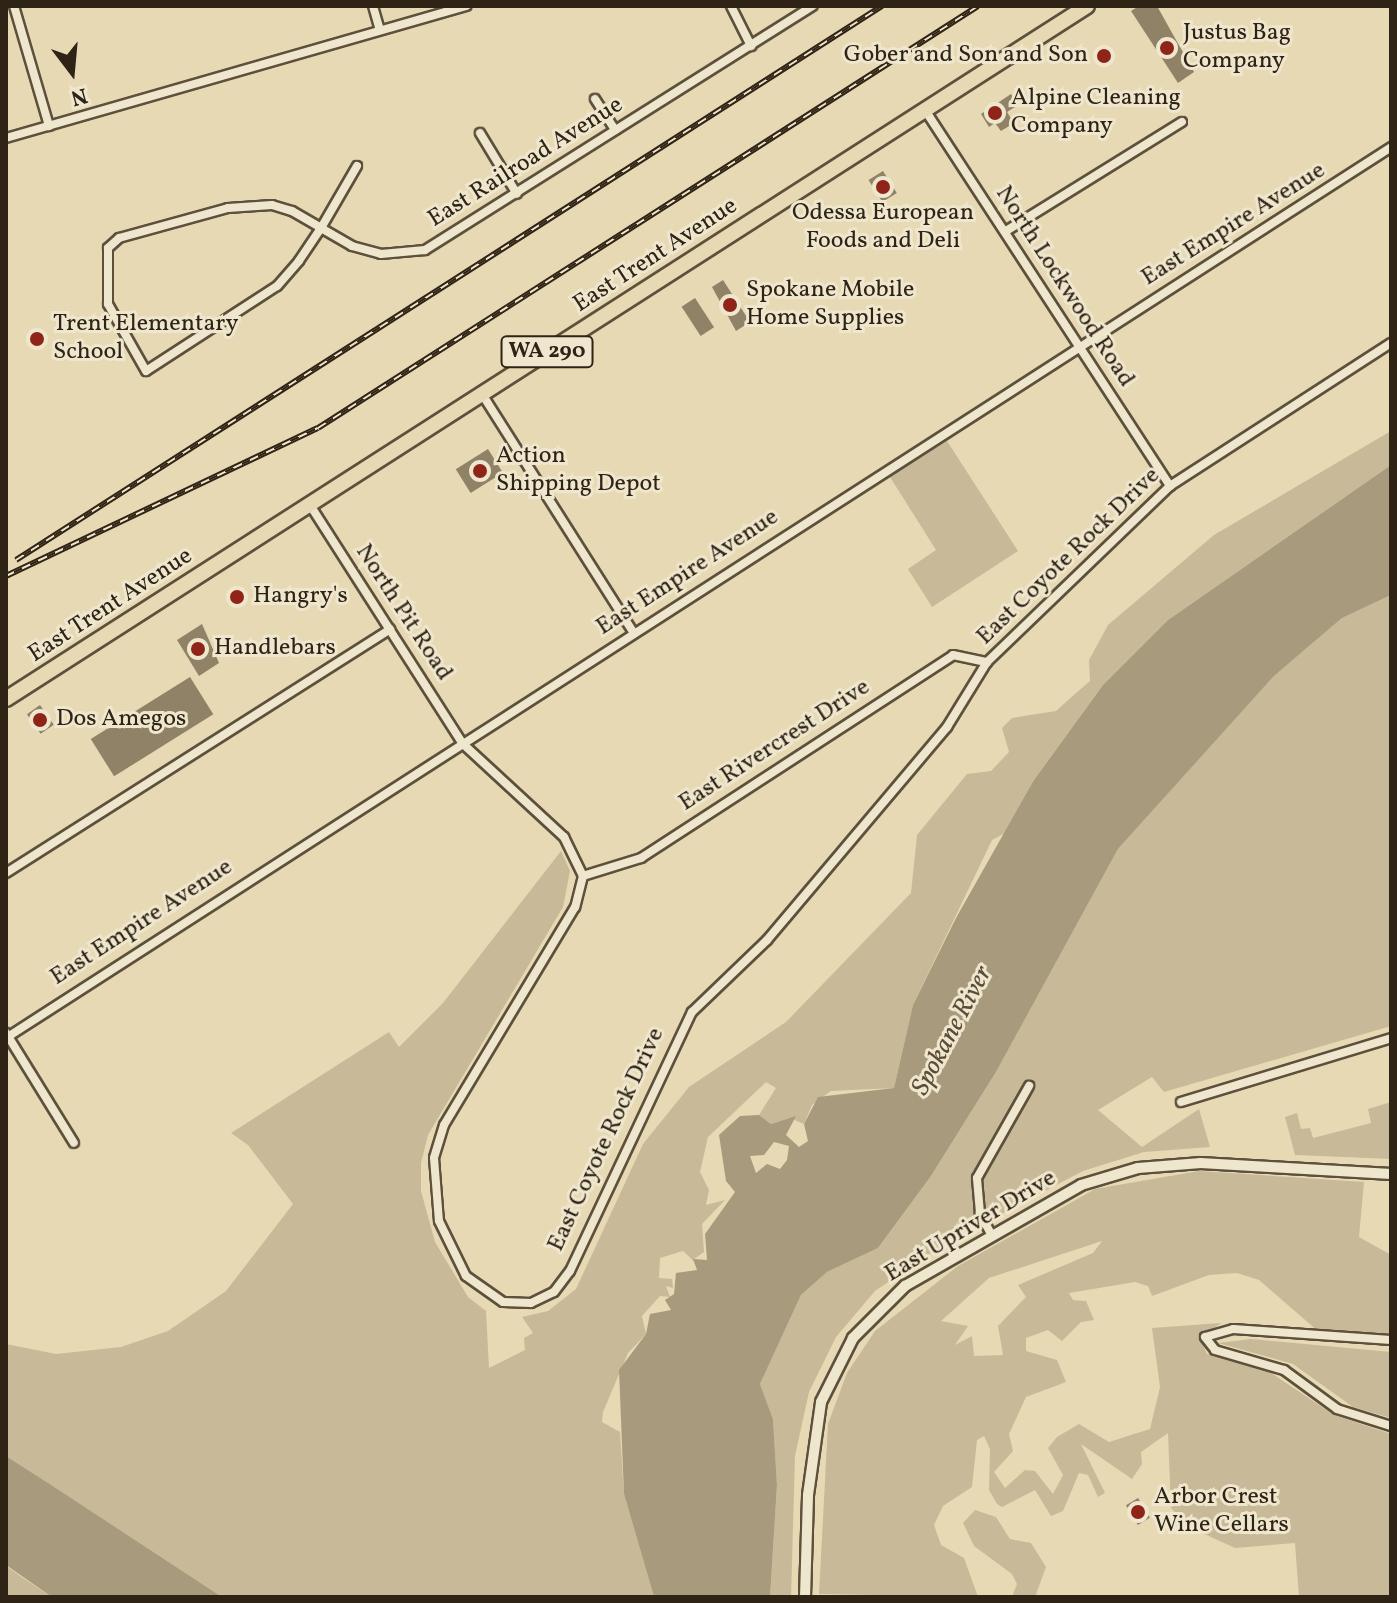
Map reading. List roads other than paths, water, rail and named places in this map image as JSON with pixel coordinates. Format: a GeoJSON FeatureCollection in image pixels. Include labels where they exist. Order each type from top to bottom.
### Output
{"type":"FeatureCollection","features":[{"type":"Feature","properties":{"kind":"main road","name":"East Trent Avenue"},"geometry":{"type":"LineString","coordinates":[[6,699],[1087,6]]}},
{"type":"Feature","properties":{"kind":"street"},"geometry":{"type":"LineString","coordinates":[[14,6],[49,126]]}},
{"type":"Feature","properties":{"kind":"street"},"geometry":{"type":"LineString","coordinates":[[373,6],[380,30]]}},
{"type":"Feature","properties":{"kind":"street"},"geometry":{"type":"LineString","coordinates":[[6,138],[466,6]]}},
{"type":"Feature","properties":{"kind":"street"},"geometry":{"type":"LineString","coordinates":[[731,6],[751,46]]}},
{"type":"Feature","properties":{"kind":"street","name":"East Railroad Avenue"},"geometry":{"type":"LineString","coordinates":[[321,228],[277,286],[146,371],[108,304],[108,248],[119,238],[249,204],[292,211],[352,246],[404,254],[446,241],[813,6]]}},
{"type":"Feature","properties":{"kind":"street"},"geometry":{"type":"LineString","coordinates":[[595,99],[615,130]]}},
{"type":"Feature","properties":{"kind":"street","name":"North Lockwood Road"},"geometry":{"type":"LineString","coordinates":[[925,110],[1170,486]]}},
{"type":"Feature","properties":{"kind":"street"},"geometry":{"type":"LineString","coordinates":[[1006,231],[1182,122]]}},
{"type":"Feature","properties":{"kind":"street"},"geometry":{"type":"LineString","coordinates":[[480,133],[517,194]]}},
{"type":"Feature","properties":{"kind":"street","name":"East Empire Avenue"},"geometry":{"type":"LineString","coordinates":[[7,1035],[1391,147]]}},
{"type":"Feature","properties":{"kind":"street"},"geometry":{"type":"LineString","coordinates":[[321,228],[357,166]]}},
{"type":"Feature","properties":{"kind":"street","name":"East Coyote Rock Drive"},"geometry":{"type":"LineString","coordinates":[[583,876],[575,907],[444,1125],[434,1158],[439,1221],[466,1276],[503,1302],[531,1303],[554,1292],[570,1271],[675,1036],[767,940],[947,727],[987,662],[1170,486],[1391,343]]}},
{"type":"Feature","properties":{"kind":"street"},"geometry":{"type":"LineString","coordinates":[[482,394],[633,632]]}},
{"type":"Feature","properties":{"kind":"street","name":"North Pit Road"},"geometry":{"type":"LineString","coordinates":[[310,505],[462,743]]}},
{"type":"Feature","properties":{"kind":"street"},"geometry":{"type":"LineString","coordinates":[[6,873],[390,629]]}},
{"type":"Feature","properties":{"kind":"street","name":"East Rivercrest Drive"},"geometry":{"type":"LineString","coordinates":[[583,876],[641,858],[953,655],[987,662]]}},
{"type":"Feature","properties":{"kind":"street"},"geometry":{"type":"LineString","coordinates":[[462,743],[564,837],[583,876]]}},
{"type":"Feature","properties":{"kind":"street"},"geometry":{"type":"LineString","coordinates":[[7,1035],[74,1143]]}},
{"type":"Feature","properties":{"kind":"street"},"geometry":{"type":"LineString","coordinates":[[1181,1102],[1391,1038]]}},
{"type":"Feature","properties":{"kind":"street"},"geometry":{"type":"LineString","coordinates":[[991,1234],[980,1213],[977,1178],[1029,1086]]}},
{"type":"Feature","properties":{"kind":"street","name":"East Upriver Drive"},"geometry":{"type":"LineString","coordinates":[[805,1597],[814,1436],[840,1358],[885,1301],[991,1234],[1081,1185],[1138,1168],[1201,1163],[1391,1174]]}},
{"type":"Feature","properties":{"kind":"street"},"geometry":{"type":"LineString","coordinates":[[1391,1340],[1233,1329],[1212,1330],[1206,1344],[1266,1361],[1337,1409],[1391,1426]]}},
{"type":"Feature","properties":{"kind":"water","name":"Spokane River"},"geometry":{"type":"Polygon","coordinates":[[[1391,465],[1391,595],[1342,618],[1274,676],[1118,849],[996,1072],[931,1176],[878,1248],[827,1272],[801,1295],[760,1384],[773,1419],[777,1485],[770,1597],[654,1597],[624,1494],[619,1370],[646,1334],[650,1314],[671,1310],[665,1300],[674,1294],[676,1273],[697,1270],[693,1259],[707,1260],[705,1234],[735,1192],[726,1181],[719,1135],[740,1116],[759,1115],[771,1124],[796,1116],[786,1135],[799,1147],[808,1141],[804,1124],[818,1097],[894,1088],[913,1005],[956,918],[1034,780],[1103,685],[1168,620],[1391,465]],[[774,1142],[764,1155],[750,1156],[756,1173],[767,1164],[780,1169],[787,1160],[789,1146],[774,1142]]]}},
{"type":"Feature","properties":{"kind":"water"},"geometry":{"type":"Polygon","coordinates":[[[6,1456],[222,1597],[52,1597],[6,1565],[6,1456]]]}},
{"type":"Feature","properties":{"kind":"railway"},"geometry":{"type":"LineString","coordinates":[[16,560],[882,6]]}},
{"type":"Feature","properties":{"kind":"railway"},"geometry":{"type":"LineString","coordinates":[[6,576],[318,428],[978,6]]}},
{"type":"Feature","properties":{"kind":"place","name":"Justus Bag Company"},"geometry":{"type":"Point","coordinates":[1167,48]}},
{"type":"Feature","properties":{"kind":"place","name":"Gober and Son and Son"},"geometry":{"type":"Point","coordinates":[1104,56]}},
{"type":"Feature","properties":{"kind":"place","name":"Alpine Cleaning Company"},"geometry":{"type":"Point","coordinates":[995,113]}},
{"type":"Feature","properties":{"kind":"place","name":"Odessa European Foods and Deli"},"geometry":{"type":"Point","coordinates":[883,187]}},
{"type":"Feature","properties":{"kind":"place","name":"Spokane Mobile Home Supplies"},"geometry":{"type":"Point","coordinates":[730,305]}},
{"type":"Feature","properties":{"kind":"place","name":"Trent Elementary School"},"geometry":{"type":"Point","coordinates":[37,339]}},
{"type":"Feature","properties":{"kind":"place","name":"Action Shipping Depot"},"geometry":{"type":"Point","coordinates":[480,471]}},
{"type":"Feature","properties":{"kind":"place","name":"Hangry's"},"geometry":{"type":"Point","coordinates":[237,597]}},
{"type":"Feature","properties":{"kind":"place","name":"Handlebars"},"geometry":{"type":"Point","coordinates":[198,649]}},
{"type":"Feature","properties":{"kind":"place","name":"Dos Amegos"},"geometry":{"type":"Point","coordinates":[40,720]}},
{"type":"Feature","properties":{"kind":"place","name":"Arbor Crest Wine Cellars"},"geometry":{"type":"Point","coordinates":[1138,1512]}}]}
